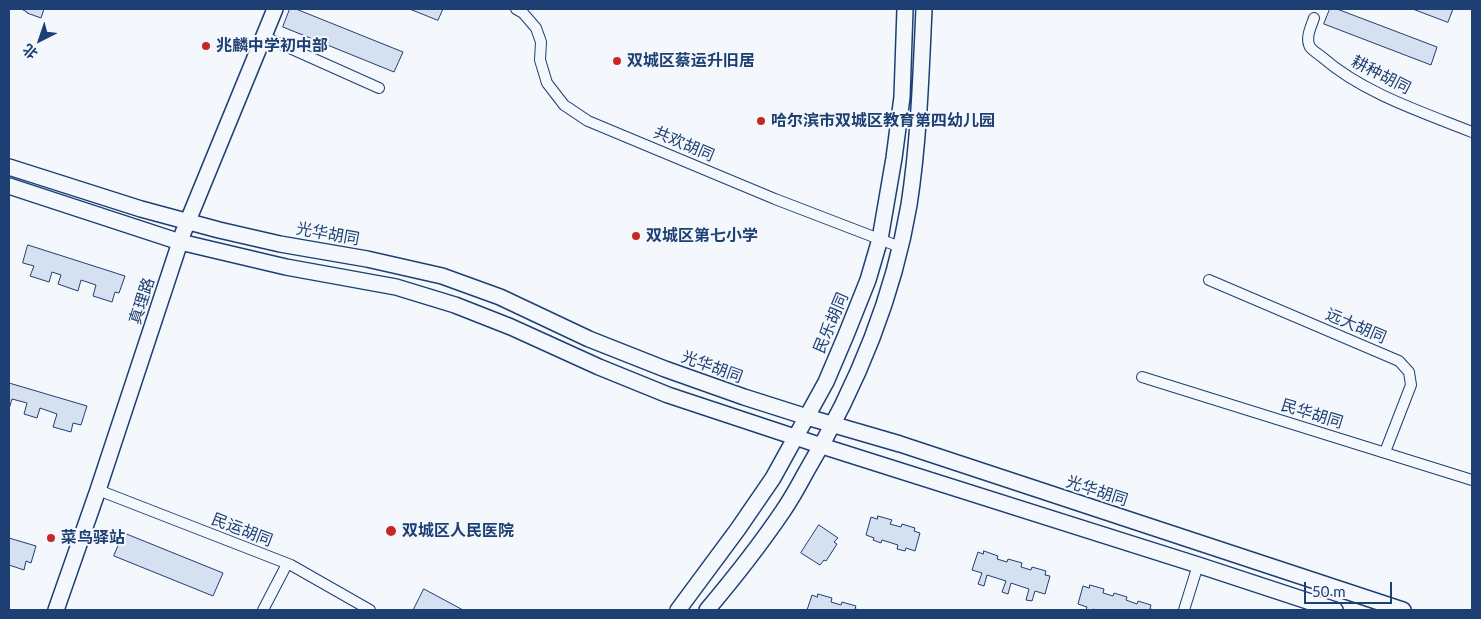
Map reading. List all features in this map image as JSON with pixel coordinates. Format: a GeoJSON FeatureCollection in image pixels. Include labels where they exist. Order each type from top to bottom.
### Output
{"type":"FeatureCollection","features":[{"type":"Feature","properties":{"kind":"main road","name":"真理路"},"geometry":{"type":"LineString","coordinates":[[56,610],[180,242],[275,9]]}},
{"type":"Feature","properties":{"kind":"main road","name":"民乐胡同"},"geometry":{"type":"LineString","coordinates":[[678,610],[773,478],[826,382],[868,280],[880,239],[894,158],[902,97],[905,9]]}},
{"type":"Feature","properties":{"kind":"main road"},"geometry":{"type":"LineString","coordinates":[[707,610],[784,510],[822,446],[868,348],[889,289],[908,206],[916,153],[920,106],[924,9]]}},
{"type":"Feature","properties":{"kind":"main road","name":"光华胡同"},"geometry":{"type":"LineString","coordinates":[[9,167],[141,209],[219,230],[442,276],[500,297],[589,339],[656,366],[744,397],[807,418],[900,444],[1403,610]]}},
{"type":"Feature","properties":{"kind":"main road"},"geometry":{"type":"LineString","coordinates":[[9,186],[180,242],[286,267],[396,287],[455,305],[511,327],[668,396],[1334,610]]}},
{"type":"Feature","properties":{"kind":"street","name":"共欢胡同"},"geometry":{"type":"LineString","coordinates":[[516,9],[523,12],[536,28],[541,42],[540,60],[547,83],[564,105],[588,121],[775,199],[900,247]]}},
{"type":"Feature","properties":{"kind":"street","name":"耕种胡同"},"geometry":{"type":"LineString","coordinates":[[1314,18],[1308,38],[1310,48],[1330,64],[1361,84],[1401,103],[1472,132]]}},
{"type":"Feature","properties":{"kind":"street"},"geometry":{"type":"LineString","coordinates":[[265,37],[379,88]]}},
{"type":"Feature","properties":{"kind":"street","name":"远大胡同"},"geometry":{"type":"LineString","coordinates":[[1209,280],[1399,361],[1409,372],[1411,386],[1385,452]]}},
{"type":"Feature","properties":{"kind":"street","name":"民华胡同"},"geometry":{"type":"LineString","coordinates":[[1142,377],[1472,480]]}},
{"type":"Feature","properties":{"kind":"street","name":"民运胡同"},"geometry":{"type":"LineString","coordinates":[[98,490],[287,564],[370,610]]}},
{"type":"Feature","properties":{"kind":"street"},"geometry":{"type":"LineString","coordinates":[[262,610],[287,564]]}},
{"type":"Feature","properties":{"kind":"street"},"geometry":{"type":"LineString","coordinates":[[1184,610],[1198,565]]}},
{"type":"Feature","properties":{"kind":"building"},"geometry":{"type":"Polygon","coordinates":[[[23,9],[44,9],[41,18],[27,13],[23,9]]]}},
{"type":"Feature","properties":{"kind":"building"},"geometry":{"type":"Polygon","coordinates":[[[290,9],[296,9],[403,52],[394,72],[283,27],[290,9]]]}},
{"type":"Feature","properties":{"kind":"building"},"geometry":{"type":"Polygon","coordinates":[[[410,9],[443,9],[438,20],[410,9]]]}},
{"type":"Feature","properties":{"kind":"building"},"geometry":{"type":"Polygon","coordinates":[[[1330,9],[1337,9],[1437,47],[1431,65],[1324,24],[1330,9]]]}},
{"type":"Feature","properties":{"kind":"building"},"geometry":{"type":"Polygon","coordinates":[[[1413,9],[1453,9],[1448,22],[1413,9]]]}},
{"type":"Feature","properties":{"kind":"building"},"geometry":{"type":"Polygon","coordinates":[[[28,245],[125,276],[119,293],[115,292],[112,302],[93,296],[96,285],[81,280],[78,291],[58,284],[61,275],[52,272],[49,282],[30,276],[34,266],[23,263],[28,245]]]}},
{"type":"Feature","properties":{"kind":"building"},"geometry":{"type":"Polygon","coordinates":[[[9,383],[87,406],[81,425],[73,423],[71,432],[53,427],[57,414],[40,408],[37,418],[24,414],[27,403],[12,399],[9,409],[9,383]]]}},
{"type":"Feature","properties":{"kind":"building"},"geometry":{"type":"Polygon","coordinates":[[[878,516],[892,520],[890,524],[901,527],[902,524],[915,528],[914,531],[920,533],[915,551],[906,548],[905,551],[897,549],[898,545],[882,540],[881,543],[866,535],[871,517],[877,519],[878,516]]]}},
{"type":"Feature","properties":{"kind":"building"},"geometry":{"type":"Polygon","coordinates":[[[819,525],[838,538],[834,542],[837,544],[826,561],[824,560],[820,565],[801,553],[819,525]]]}},
{"type":"Feature","properties":{"kind":"building"},"geometry":{"type":"Polygon","coordinates":[[[124,533],[223,573],[213,596],[114,556],[124,533]]]}},
{"type":"Feature","properties":{"kind":"building"},"geometry":{"type":"Polygon","coordinates":[[[9,538],[36,546],[31,563],[26,561],[24,570],[9,565],[9,538]]]}},
{"type":"Feature","properties":{"kind":"building"},"geometry":{"type":"Polygon","coordinates":[[[984,551],[998,556],[997,559],[1007,562],[1008,559],[1022,563],[1021,567],[1031,570],[1032,567],[1046,571],[1045,575],[1050,576],[1045,594],[1035,591],[1032,601],[1026,600],[1029,589],[1011,583],[1008,594],[1002,592],[1006,581],[987,575],[984,586],[978,584],[982,573],[972,570],[978,552],[983,554],[984,551]]]}},
{"type":"Feature","properties":{"kind":"building"},"geometry":{"type":"Polygon","coordinates":[[[1090,585],[1104,589],[1103,593],[1113,596],[1114,593],[1127,597],[1126,600],[1137,604],[1138,601],[1151,605],[1150,609],[1155,610],[1086,610],[1087,607],[1078,604],[1083,586],[1089,588],[1090,585]]]}},
{"type":"Feature","properties":{"kind":"building"},"geometry":{"type":"Polygon","coordinates":[[[424,589],[463,610],[414,609],[424,589]]]}},
{"type":"Feature","properties":{"kind":"building"},"geometry":{"type":"Polygon","coordinates":[[[818,594],[832,598],[831,602],[841,605],[842,602],[856,606],[855,609],[860,610],[807,610],[812,595],[817,597],[818,594]]]}},
{"type":"Feature","properties":{"kind":"place","name":"兆麟中学初中部"},"geometry":{"type":"Point","coordinates":[206,46]}},
{"type":"Feature","properties":{"kind":"place","name":"双城区蔡运升旧居"},"geometry":{"type":"Point","coordinates":[617,61]}},
{"type":"Feature","properties":{"kind":"place","name":"哈尔滨市双城区教育第四幼儿园"},"geometry":{"type":"Point","coordinates":[761,121]}},
{"type":"Feature","properties":{"kind":"place","name":"双城区第七小学"},"geometry":{"type":"Point","coordinates":[636,236]}},
{"type":"Feature","properties":{"kind":"place","name":"双城区人民医院"},"geometry":{"type":"Point","coordinates":[391,531]}},
{"type":"Feature","properties":{"kind":"place","name":"菜鸟驿站"},"geometry":{"type":"Point","coordinates":[51,538]}}]}
